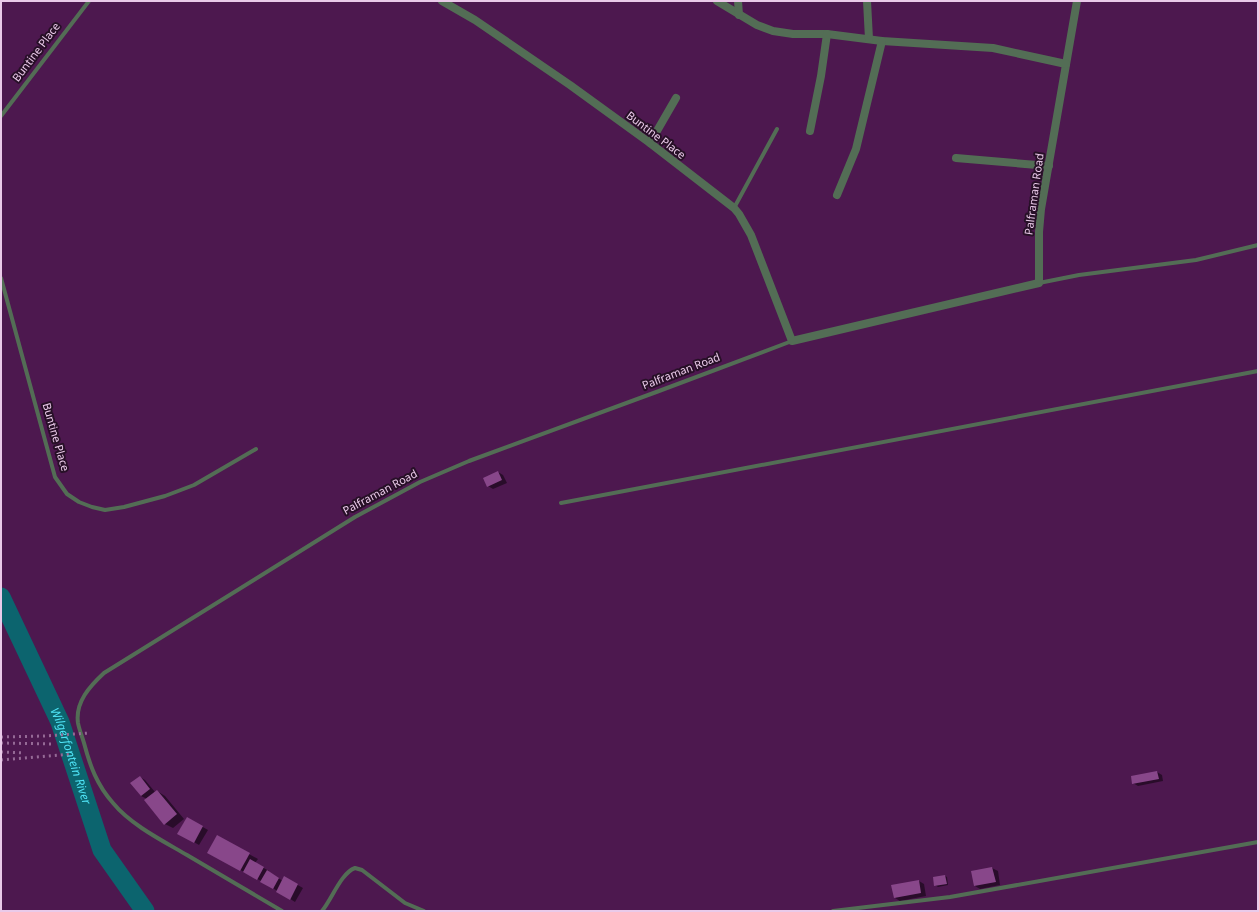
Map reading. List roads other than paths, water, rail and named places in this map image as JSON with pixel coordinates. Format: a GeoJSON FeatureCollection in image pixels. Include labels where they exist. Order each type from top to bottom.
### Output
{"type":"FeatureCollection","features":[{"type":"Feature","properties":{"kind":"street","name":"Buntine Place"},"geometry":{"type":"LineString","coordinates":[[442,1],[499,36],[650,143],[734,208],[751,235],[792,341]]}},
{"type":"Feature","properties":{"kind":"street"},"geometry":{"type":"LineString","coordinates":[[717,1],[756,24],[773,30],[793,34],[827,34],[882,41],[993,48],[1066,64]]}},
{"type":"Feature","properties":{"kind":"street"},"geometry":{"type":"LineString","coordinates":[[738,1],[739,15]]}},
{"type":"Feature","properties":{"kind":"street"},"geometry":{"type":"LineString","coordinates":[[867,1],[869,39]]}},
{"type":"Feature","properties":{"kind":"street","name":"Palframan Road"},"geometry":{"type":"LineString","coordinates":[[792,341],[1039,283],[1039,232],[1041,209],[1077,1]]}},
{"type":"Feature","properties":{"kind":"street"},"geometry":{"type":"LineString","coordinates":[[810,131],[821,76],[827,34]]}},
{"type":"Feature","properties":{"kind":"street"},"geometry":{"type":"LineString","coordinates":[[837,195],[856,149],[882,41]]}},
{"type":"Feature","properties":{"kind":"street"},"geometry":{"type":"LineString","coordinates":[[650,143],[676,98]]}},
{"type":"Feature","properties":{"kind":"street"},"geometry":{"type":"LineString","coordinates":[[956,158],[1049,166]]}},
{"type":"Feature","properties":{"kind":"lane","name":"Buntine Place"},"geometry":{"type":"LineString","coordinates":[[1,116],[89,1]]}},
{"type":"Feature","properties":{"kind":"lane"},"geometry":{"type":"LineString","coordinates":[[734,208],[778,129]]}},
{"type":"Feature","properties":{"kind":"lane"},"geometry":{"type":"LineString","coordinates":[[1039,283],[1079,275],[1196,260],[1258,246]]}},
{"type":"Feature","properties":{"kind":"lane","name":"Buntine Place"},"geometry":{"type":"LineString","coordinates":[[1,278],[55,477],[67,494],[79,502],[105,510],[124,507],[165,496],[194,485],[256,449]]}},
{"type":"Feature","properties":{"kind":"lane","name":"Palframan Road"},"geometry":{"type":"LineString","coordinates":[[282,911],[168,844],[132,821],[120,811],[105,794],[96,779],[90,764],[78,723],[80,704],[93,683],[104,673],[355,517],[420,482],[469,461],[792,341]]}},
{"type":"Feature","properties":{"kind":"lane"},"geometry":{"type":"LineString","coordinates":[[561,503],[1258,371]]}},
{"type":"Feature","properties":{"kind":"lane"},"geometry":{"type":"LineString","coordinates":[[833,911],[950,897],[1258,842]]}},
{"type":"Feature","properties":{"kind":"lane"},"geometry":{"type":"LineString","coordinates":[[322,911],[344,878],[349,872],[356,868],[362,870],[405,903],[424,911]]}},
{"type":"Feature","properties":{"kind":"waterway","name":"Wilgerfontein River"},"geometry":{"type":"LineString","coordinates":[[1,597],[60,722],[102,850],[145,911]]}},
{"type":"Feature","properties":{"kind":"railway"},"geometry":{"type":"LineString","coordinates":[[1,737],[90,733]]}},
{"type":"Feature","properties":{"kind":"railway"},"geometry":{"type":"LineString","coordinates":[[1,743],[53,744]]}},
{"type":"Feature","properties":{"kind":"railway"},"geometry":{"type":"LineString","coordinates":[[1,752],[25,753]]}},
{"type":"Feature","properties":{"kind":"railway"},"geometry":{"type":"LineString","coordinates":[[1,760],[72,754]]}}]}
